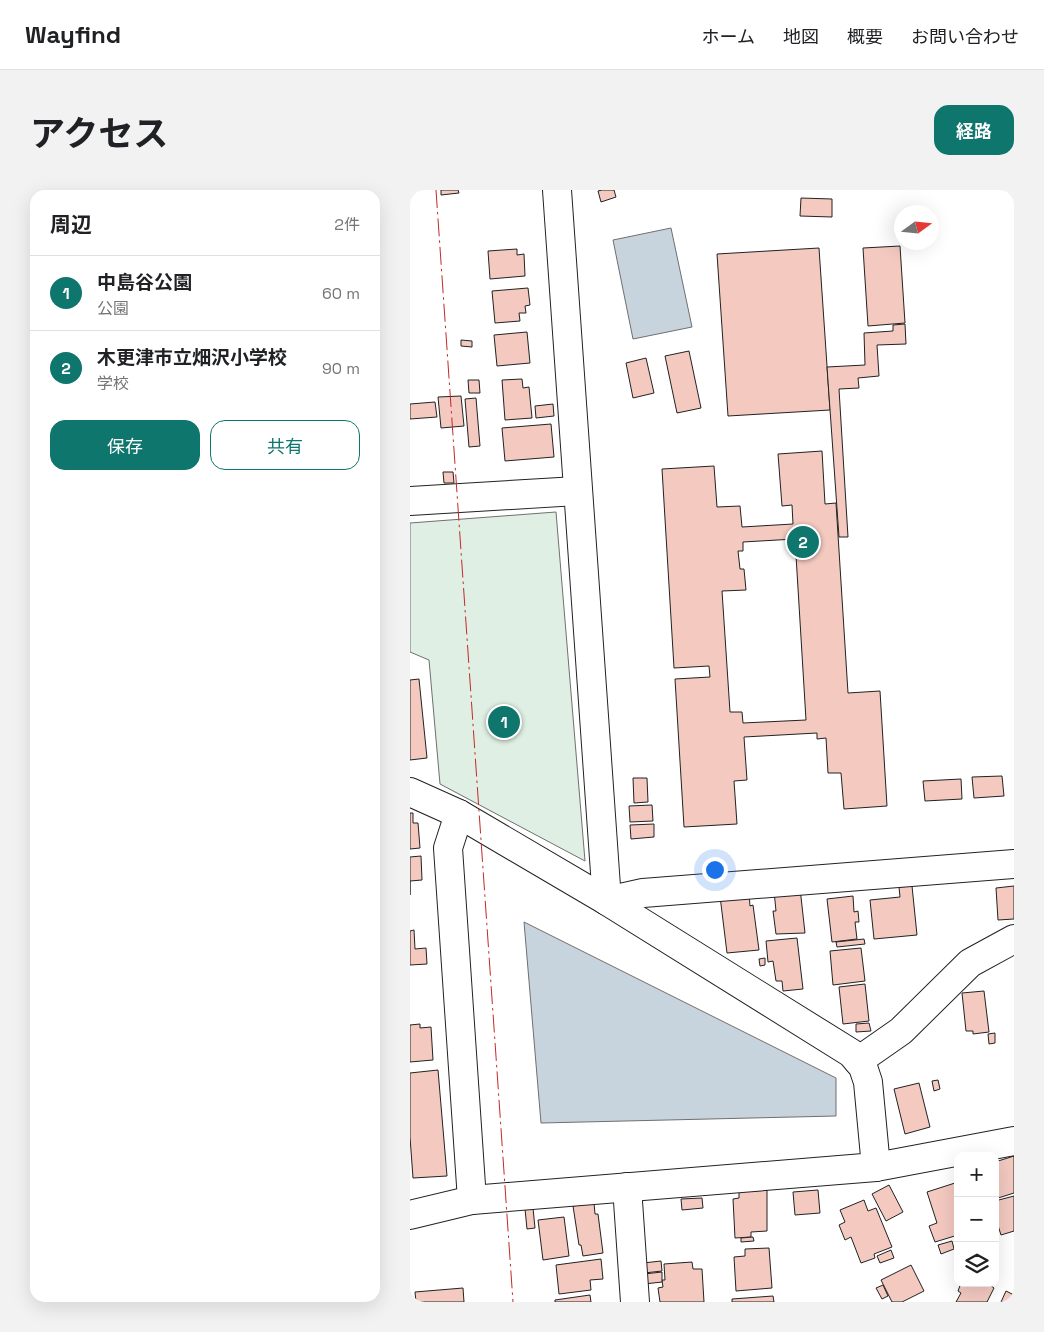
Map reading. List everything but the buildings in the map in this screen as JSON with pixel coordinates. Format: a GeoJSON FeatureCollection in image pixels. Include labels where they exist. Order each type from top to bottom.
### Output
{"type":"FeatureCollection","features":[{"type":"Feature","properties":{"kind":"street"},"geometry":{"type":"LineString","coordinates":[[557,190],[607,902]]}},
{"type":"Feature","properties":{"kind":"street"},"geometry":{"type":"LineString","coordinates":[[410,501],[577,491]]}},
{"type":"Feature","properties":{"kind":"street"},"geometry":{"type":"LineString","coordinates":[[410,792],[459,814],[607,902],[843,1047],[863,1067],[868,1082],[876,1167]]}},
{"type":"Feature","properties":{"kind":"street"},"geometry":{"type":"LineString","coordinates":[[459,814],[448,848],[472,1200]]}},
{"type":"Feature","properties":{"kind":"street"},"geometry":{"type":"LineString","coordinates":[[607,902],[643,893],[1014,864]]}},
{"type":"Feature","properties":{"kind":"street"},"geometry":{"type":"LineString","coordinates":[[858,1061],[901,1031],[970,963],[1014,939]]}},
{"type":"Feature","properties":{"kind":"street"},"geometry":{"type":"LineString","coordinates":[[410,1215],[472,1200],[876,1167],[1014,1141]]}},
{"type":"Feature","properties":{"kind":"street"},"geometry":{"type":"LineString","coordinates":[[627,1187],[635,1302]]}},
{"type":"Feature","properties":{"kind":"green space"},"geometry":{"type":"Polygon","coordinates":[[[556,512],[585,861],[440,784],[429,660],[410,652],[410,523],[556,512]]]}},
{"type":"Feature","properties":{"kind":"shaded area"},"geometry":{"type":"Polygon","coordinates":[[[671,228],[692,327],[633,339],[613,240],[671,228]]]}},
{"type":"Feature","properties":{"kind":"shaded area"},"geometry":{"type":"Polygon","coordinates":[[[524,922],[836,1078],[836,1116],[541,1123],[524,922]]]}},
{"type":"Feature","properties":{"kind":"power"},"geometry":{"type":"LineString","coordinates":[[436,190],[513,1302]]}},
{"type":"Feature","properties":{"kind":"place","name":"木更津市立畑沢小学校"},"geometry":{"type":"Point","coordinates":[803,542]}},
{"type":"Feature","properties":{"kind":"place","name":"中島谷公園"},"geometry":{"type":"Point","coordinates":[504,722]}}]}
